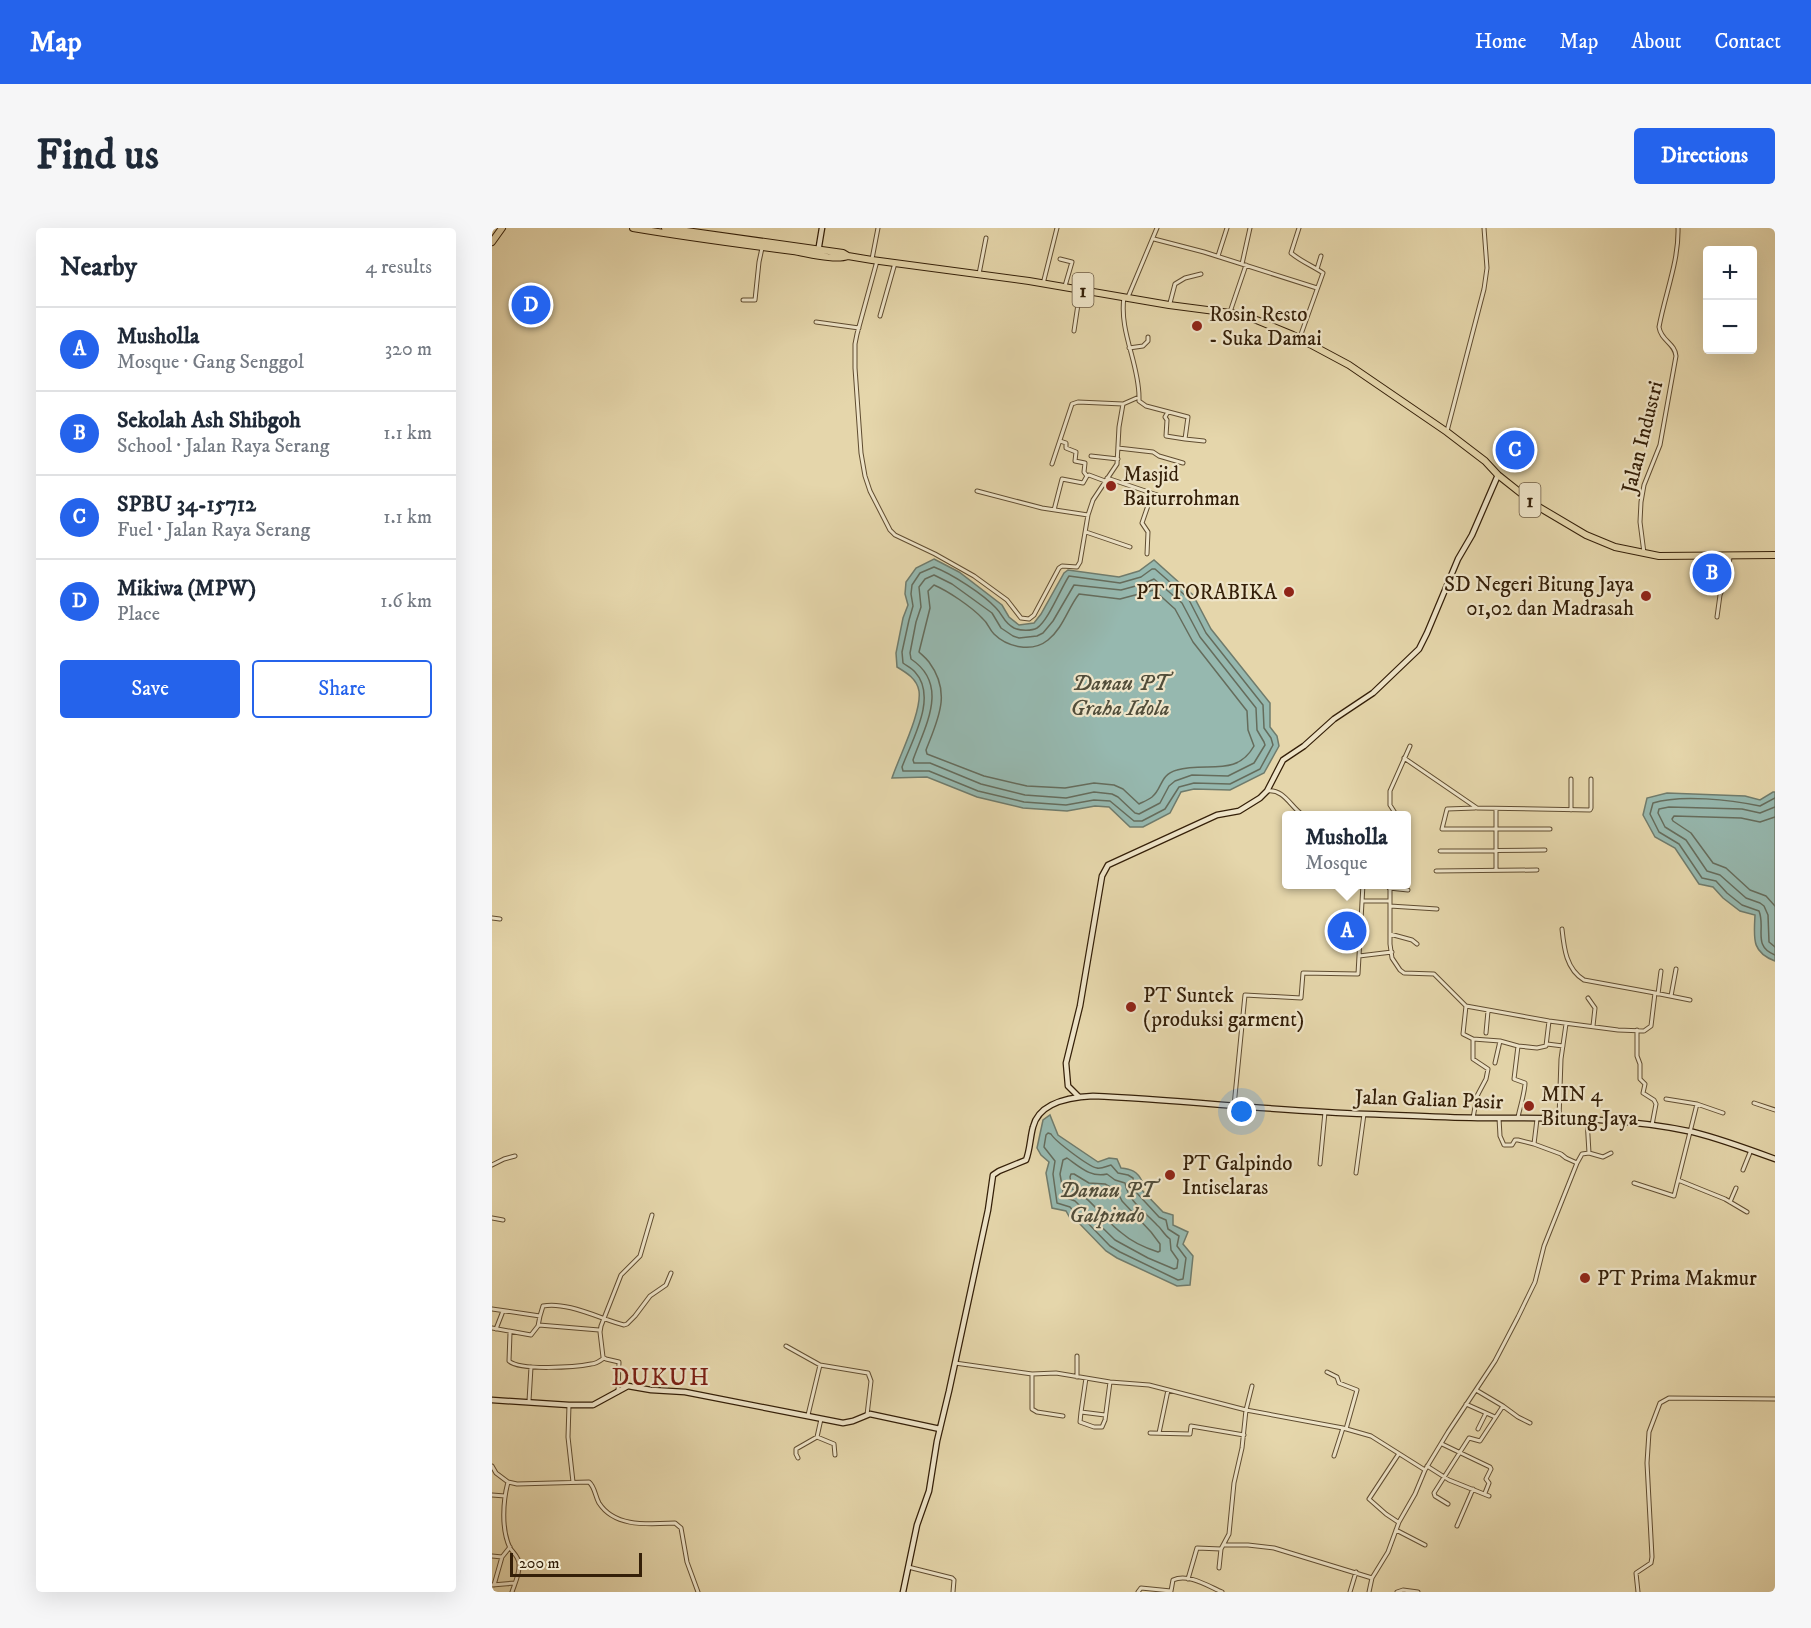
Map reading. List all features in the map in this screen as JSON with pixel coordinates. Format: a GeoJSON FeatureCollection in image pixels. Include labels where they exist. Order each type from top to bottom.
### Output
{"type":"FeatureCollection","features":[{"type":"Feature","properties":{"kind":"highway"},"geometry":{"type":"LineString","coordinates":[[492,242],[502,228]]}},
{"type":"Feature","properties":{"kind":"highway","name":"1"},"geometry":{"type":"LineString","coordinates":[[633,228],[688,232],[762,247],[818,252]]}},
{"type":"Feature","properties":{"kind":"highway","name":"1"},"geometry":{"type":"LineString","coordinates":[[665,228],[843,258],[848,256],[979,274],[1229,313],[1254,319],[1300,338],[1349,365],[1447,432],[1537,506],[1586,535],[1615,548],[1671,557],[1775,555]]}},
{"type":"Feature","properties":{"kind":"street"},"geometry":{"type":"LineString","coordinates":[[818,252],[822,228]]}},
{"type":"Feature","properties":{"kind":"street"},"geometry":{"type":"LineString","coordinates":[[878,228],[875,260],[855,344],[855,368],[863,466],[870,491],[894,535],[974,576],[1007,600],[1019,617],[1029,619],[1034,615],[1059,568],[1062,566],[1077,567],[1082,557],[1088,515],[1093,500],[1115,468],[1118,459],[1119,427],[1123,404]]}},
{"type":"Feature","properties":{"kind":"street"},"geometry":{"type":"LineString","coordinates":[[1042,284],[1057,228]]}},
{"type":"Feature","properties":{"kind":"street"},"geometry":{"type":"LineString","coordinates":[[1157,228],[1154,239],[1125,298],[1122,316],[1138,377],[1141,404],[1188,417],[1185,438]]}},
{"type":"Feature","properties":{"kind":"street"},"geometry":{"type":"LineString","coordinates":[[1218,256],[1227,228]]}},
{"type":"Feature","properties":{"kind":"street"},"geometry":{"type":"LineString","coordinates":[[1229,313],[1244,265],[1250,228]]}},
{"type":"Feature","properties":{"kind":"street"},"geometry":{"type":"LineString","coordinates":[[1299,228],[1291,253],[1303,263],[1323,273],[1300,338]]}},
{"type":"Feature","properties":{"kind":"street"},"geometry":{"type":"LineString","coordinates":[[1447,432],[1486,276],[1484,228]]}},
{"type":"Feature","properties":{"kind":"street","name":"Jalan Industri"},"geometry":{"type":"LineString","coordinates":[[1644,554],[1640,522],[1644,485],[1660,445],[1677,356],[1676,351],[1661,336],[1659,327],[1674,264],[1678,228]]}},
{"type":"Feature","properties":{"kind":"street"},"geometry":{"type":"LineString","coordinates":[[979,274],[986,238]]}},
{"type":"Feature","properties":{"kind":"street"},"geometry":{"type":"LineString","coordinates":[[1154,239],[1218,256],[1317,288]]}},
{"type":"Feature","properties":{"kind":"street"},"geometry":{"type":"LineString","coordinates":[[743,300],[755,300],[762,247]]}},
{"type":"Feature","properties":{"kind":"street"},"geometry":{"type":"LineString","coordinates":[[1317,269],[1321,256]]}},
{"type":"Feature","properties":{"kind":"street"},"geometry":{"type":"LineString","coordinates":[[1060,259],[1072,261],[1065,288]]}},
{"type":"Feature","properties":{"kind":"street"},"geometry":{"type":"LineString","coordinates":[[880,316],[896,262]]}},
{"type":"Feature","properties":{"kind":"street"},"geometry":{"type":"LineString","coordinates":[[1169,305],[1175,284],[1185,278],[1201,274]]}},
{"type":"Feature","properties":{"kind":"street"},"geometry":{"type":"LineString","coordinates":[[1074,331],[1080,290]]}},
{"type":"Feature","properties":{"kind":"street"},"geometry":{"type":"LineString","coordinates":[[816,322],[859,328]]}},
{"type":"Feature","properties":{"kind":"street"},"geometry":{"type":"LineString","coordinates":[[1129,348],[1145,345],[1148,337]]}},
{"type":"Feature","properties":{"kind":"street"},"geometry":{"type":"LineString","coordinates":[[1052,464],[1072,404],[1078,402],[1123,404],[1139,397]]}},
{"type":"Feature","properties":{"kind":"street"},"geometry":{"type":"LineString","coordinates":[[1168,412],[1165,417],[1167,420],[1166,436],[1203,441]]}},
{"type":"Feature","properties":{"kind":"street"},"geometry":{"type":"LineString","coordinates":[[1060,441],[1066,443],[1066,448],[1076,452],[1075,461],[1085,463],[1084,472],[1087,476]]}},
{"type":"Feature","properties":{"kind":"street"},"geometry":{"type":"LineString","coordinates":[[1119,448],[1153,452],[1183,463]]}},
{"type":"Feature","properties":{"kind":"street"},"geometry":{"type":"LineString","coordinates":[[1091,456],[1118,459]]}},
{"type":"Feature","properties":{"kind":"street"},"geometry":{"type":"LineString","coordinates":[[903,1592],[920,1516],[929,1491],[940,1429],[988,1210],[993,1175],[1026,1160],[1033,1124],[1044,1109],[1078,1096],[1068,1086],[1066,1063],[1080,1006],[1102,876],[1108,865],[1123,857],[1217,815],[1239,811],[1254,803],[1267,791],[1284,760],[1304,746],[1334,719],[1373,693],[1419,649],[1498,475]]}},
{"type":"Feature","properties":{"kind":"street"},"geometry":{"type":"LineString","coordinates":[[1087,476],[1172,500]]}},
{"type":"Feature","properties":{"kind":"street"},"geometry":{"type":"LineString","coordinates":[[1054,510],[1062,479],[1083,483],[1087,476]]}},
{"type":"Feature","properties":{"kind":"street"},"geometry":{"type":"LineString","coordinates":[[977,491],[1054,510],[1088,515]]}},
{"type":"Feature","properties":{"kind":"street"},"geometry":{"type":"LineString","coordinates":[[1147,554],[1148,532],[1142,523],[1152,494]]}},
{"type":"Feature","properties":{"kind":"street"},"geometry":{"type":"LineString","coordinates":[[1086,532],[1130,547]]}},
{"type":"Feature","properties":{"kind":"street"},"geometry":{"type":"LineString","coordinates":[[1717,617],[1720,595],[1728,577],[1730,556]]}},
{"type":"Feature","properties":{"kind":"street"},"geometry":{"type":"LineString","coordinates":[[1394,811],[1390,805],[1390,791],[1410,746]]}},
{"type":"Feature","properties":{"kind":"street"},"geometry":{"type":"LineString","coordinates":[[1404,758],[1477,808]]}},
{"type":"Feature","properties":{"kind":"street"},"geometry":{"type":"LineString","coordinates":[[1571,778],[1571,810]]}},
{"type":"Feature","properties":{"kind":"street"},"geometry":{"type":"LineString","coordinates":[[1550,829],[1442,829],[1447,809],[1591,809],[1591,779]]}},
{"type":"Feature","properties":{"kind":"street"},"geometry":{"type":"LineString","coordinates":[[1267,791],[1278,792],[1299,811]]}},
{"type":"Feature","properties":{"kind":"street"},"geometry":{"type":"LineString","coordinates":[[1496,808],[1496,869]]}},
{"type":"Feature","properties":{"kind":"street"},"geometry":{"type":"LineString","coordinates":[[1440,851],[1545,850]]}},
{"type":"Feature","properties":{"kind":"street"},"geometry":{"type":"LineString","coordinates":[[1436,871],[1537,870]]}},
{"type":"Feature","properties":{"kind":"street"},"geometry":{"type":"LineString","coordinates":[[1234,1106],[1245,995],[1301,998],[1303,973],[1358,974],[1362,889]]}},
{"type":"Feature","properties":{"kind":"street"},"geometry":{"type":"LineString","coordinates":[[1389,889],[1392,958],[1400,970],[1409,974],[1434,974],[1466,1006],[1549,1021],[1644,1031],[1651,1026],[1661,972]]}},
{"type":"Feature","properties":{"kind":"street"},"geometry":{"type":"LineString","coordinates":[[1403,889],[1408,890]]}},
{"type":"Feature","properties":{"kind":"street"},"geometry":{"type":"LineString","coordinates":[[1362,902],[1437,909]]}},
{"type":"Feature","properties":{"kind":"street"},"geometry":{"type":"LineString","coordinates":[[492,918],[500,920]]}},
{"type":"Feature","properties":{"kind":"street"},"geometry":{"type":"LineString","coordinates":[[1562,929],[1564,948],[1570,968],[1584,980],[1690,1000]]}},
{"type":"Feature","properties":{"kind":"street"},"geometry":{"type":"LineString","coordinates":[[1390,934],[1412,940],[1417,944]]}},
{"type":"Feature","properties":{"kind":"street"},"geometry":{"type":"LineString","coordinates":[[1359,956],[1392,952]]}},
{"type":"Feature","properties":{"kind":"street"},"geometry":{"type":"LineString","coordinates":[[1671,996],[1676,969]]}},
{"type":"Feature","properties":{"kind":"street"},"geometry":{"type":"LineString","coordinates":[[1588,998],[1595,1008],[1593,1026]]}},
{"type":"Feature","properties":{"kind":"street"},"geometry":{"type":"LineString","coordinates":[[1466,1006],[1463,1034],[1473,1039],[1537,1048],[1547,1044],[1563,1046]]}},
{"type":"Feature","properties":{"kind":"street"},"geometry":{"type":"LineString","coordinates":[[1486,1033],[1488,1011]]}},
{"type":"Feature","properties":{"kind":"street"},"geometry":{"type":"LineString","coordinates":[[1547,1044],[1549,1021]]}},
{"type":"Feature","properties":{"kind":"street"},"geometry":{"type":"LineString","coordinates":[[1559,1118],[1566,1023]]}},
{"type":"Feature","properties":{"kind":"street"},"geometry":{"type":"LineString","coordinates":[[1636,1030],[1636,1056],[1640,1064],[1640,1077],[1645,1084],[1643,1093],[1656,1104],[1652,1125]]}},
{"type":"Feature","properties":{"kind":"street"},"geometry":{"type":"LineString","coordinates":[[1473,1039],[1473,1059],[1488,1069],[1486,1079],[1477,1096],[1473,1118]]}},
{"type":"Feature","properties":{"kind":"street"},"geometry":{"type":"LineString","coordinates":[[1495,1063],[1500,1041]]}},
{"type":"Feature","properties":{"kind":"street"},"geometry":{"type":"LineString","coordinates":[[1518,1046],[1514,1079],[1525,1083],[1530,1088]]}},
{"type":"Feature","properties":{"kind":"street"},"geometry":{"type":"LineString","coordinates":[[1518,1118],[1525,1085]]}},
{"type":"Feature","properties":{"kind":"street","name":"Jalan Galian Pasir"},"geometry":{"type":"LineString","coordinates":[[1078,1096],[1364,1114],[1587,1119],[1652,1125],[1691,1132],[1716,1138],[1775,1159]]}},
{"type":"Feature","properties":{"kind":"street"},"geometry":{"type":"LineString","coordinates":[[1666,1099],[1697,1104],[1723,1113]]}},
{"type":"Feature","properties":{"kind":"street"},"geometry":{"type":"LineString","coordinates":[[1754,1102],[1775,1110]]}},
{"type":"Feature","properties":{"kind":"street"},"geometry":{"type":"LineString","coordinates":[[1634,1183],[1674,1196],[1697,1104]]}},
{"type":"Feature","properties":{"kind":"street"},"geometry":{"type":"LineString","coordinates":[[1320,1164],[1325,1112]]}},
{"type":"Feature","properties":{"kind":"street"},"geometry":{"type":"LineString","coordinates":[[1356,1173],[1364,1114]]}},
{"type":"Feature","properties":{"kind":"street"},"geometry":{"type":"LineString","coordinates":[[1499,1118],[1500,1136],[1504,1145],[1512,1145],[1515,1140],[1518,1140],[1561,1154],[1577,1163]]}},
{"type":"Feature","properties":{"kind":"street"},"geometry":{"type":"LineString","coordinates":[[1534,1144],[1537,1118]]}},
{"type":"Feature","properties":{"kind":"street"},"geometry":{"type":"LineString","coordinates":[[1587,1119],[1589,1153]]}},
{"type":"Feature","properties":{"kind":"street"},"geometry":{"type":"LineString","coordinates":[[1743,1170],[1751,1150]]}},
{"type":"Feature","properties":{"kind":"street"},"geometry":{"type":"LineString","coordinates":[[1369,1592],[1372,1578],[1388,1552],[1399,1522],[1427,1466],[1506,1341],[1535,1282],[1544,1246],[1577,1163],[1582,1154],[1589,1153],[1603,1157],[1611,1153]]}},
{"type":"Feature","properties":{"kind":"street"},"geometry":{"type":"LineString","coordinates":[[492,1165],[516,1156]]}},
{"type":"Feature","properties":{"kind":"street"},"geometry":{"type":"LineString","coordinates":[[1678,1180],[1730,1202],[1747,1212]]}},
{"type":"Feature","properties":{"kind":"street"},"geometry":{"type":"LineString","coordinates":[[1730,1202],[1736,1188]]}},
{"type":"Feature","properties":{"kind":"street"},"geometry":{"type":"LineString","coordinates":[[604,1358],[600,1330],[604,1317],[621,1275],[640,1256],[651,1215]]}},
{"type":"Feature","properties":{"kind":"street"},"geometry":{"type":"LineString","coordinates":[[492,1218],[503,1220]]}},
{"type":"Feature","properties":{"kind":"street"},"geometry":{"type":"LineString","coordinates":[[503,1310],[494,1328],[510,1333],[531,1335],[538,1325],[541,1309],[545,1305],[583,1311],[627,1324],[651,1296],[666,1285],[671,1273]]}},
{"type":"Feature","properties":{"kind":"street"},"geometry":{"type":"LineString","coordinates":[[492,1309],[540,1316]]}},
{"type":"Feature","properties":{"kind":"street"},"geometry":{"type":"LineString","coordinates":[[538,1325],[600,1330]]}},
{"type":"Feature","properties":{"kind":"street"},"geometry":{"type":"LineString","coordinates":[[510,1333],[509,1361],[513,1365],[531,1367],[592,1364],[604,1358],[619,1362],[618,1392]]}},
{"type":"Feature","properties":{"kind":"street"},"geometry":{"type":"LineString","coordinates":[[786,1346],[820,1365],[868,1373],[871,1381],[867,1414]]}},
{"type":"Feature","properties":{"kind":"street"},"geometry":{"type":"LineString","coordinates":[[1077,1356],[1077,1377]]}},
{"type":"Feature","properties":{"kind":"street"},"geometry":{"type":"LineString","coordinates":[[955,1363],[1032,1374],[1056,1373],[1110,1382],[1149,1385],[1246,1410],[1345,1428],[1371,1436],[1425,1470]]}},
{"type":"Feature","properties":{"kind":"street"},"geometry":{"type":"LineString","coordinates":[[808,1416],[820,1365]]}},
{"type":"Feature","properties":{"kind":"street"},"geometry":{"type":"LineString","coordinates":[[529,1402],[531,1367]]}},
{"type":"Feature","properties":{"kind":"street"},"geometry":{"type":"LineString","coordinates":[[1327,1372],[1337,1377],[1339,1383],[1357,1390],[1334,1456]]}},
{"type":"Feature","properties":{"kind":"street"},"geometry":{"type":"LineString","coordinates":[[1032,1374],[1032,1409],[1037,1412],[1063,1416]]}},
{"type":"Feature","properties":{"kind":"street"},"geometry":{"type":"LineString","coordinates":[[1086,1378],[1080,1422],[1098,1428],[1104,1424],[1110,1382]]}},
{"type":"Feature","properties":{"kind":"street"},"geometry":{"type":"LineString","coordinates":[[492,1400],[593,1405],[628,1386],[685,1392],[821,1419],[849,1422],[867,1414],[940,1429]]}},
{"type":"Feature","properties":{"kind":"street"},"geometry":{"type":"LineString","coordinates":[[1219,1568],[1221,1549],[1229,1534],[1234,1483],[1252,1386]]}},
{"type":"Feature","properties":{"kind":"street"},"geometry":{"type":"LineString","coordinates":[[1159,1432],[1168,1390]]}},
{"type":"Feature","properties":{"kind":"street"},"geometry":{"type":"LineString","coordinates":[[1476,1390],[1530,1423]]}},
{"type":"Feature","properties":{"kind":"street"},"geometry":{"type":"LineString","coordinates":[[1638,1592],[1636,1573],[1652,1560],[1647,1463],[1649,1432],[1660,1403],[1669,1398],[1775,1399]]}},
{"type":"Feature","properties":{"kind":"street"},"geometry":{"type":"LineString","coordinates":[[1466,1404],[1495,1417]]}},
{"type":"Feature","properties":{"kind":"street"},"geometry":{"type":"LineString","coordinates":[[569,1405],[568,1437],[573,1482]]}},
{"type":"Feature","properties":{"kind":"street"},"geometry":{"type":"LineString","coordinates":[[1448,1503],[1434,1495],[1469,1438],[1480,1441],[1503,1406]]}},
{"type":"Feature","properties":{"kind":"street"},"geometry":{"type":"LineString","coordinates":[[1081,1412],[1105,1415]]}},
{"type":"Feature","properties":{"kind":"street"},"geometry":{"type":"LineString","coordinates":[[1478,1429],[1486,1413]]}},
{"type":"Feature","properties":{"kind":"street"},"geometry":{"type":"LineString","coordinates":[[798,1458],[796,1449],[817,1437],[821,1419]]}},
{"type":"Feature","properties":{"kind":"street"},"geometry":{"type":"LineString","coordinates":[[1150,1432],[1190,1434],[1191,1426],[1244,1435]]}},
{"type":"Feature","properties":{"kind":"street"},"geometry":{"type":"LineString","coordinates":[[817,1437],[834,1444],[836,1455]]}},
{"type":"Feature","properties":{"kind":"street"},"geometry":{"type":"LineString","coordinates":[[1427,1466],[1445,1478],[1487,1495],[1489,1483],[1486,1479],[1491,1468],[1442,1444]]}},
{"type":"Feature","properties":{"kind":"street"},"geometry":{"type":"LineString","coordinates":[[1398,1455],[1369,1500],[1399,1522]]}},
{"type":"Feature","properties":{"kind":"street"},"geometry":{"type":"LineString","coordinates":[[492,1466],[496,1473],[508,1482],[517,1484],[592,1483],[597,1500],[614,1517],[648,1524],[675,1523],[680,1526],[687,1562],[698,1592]]}},
{"type":"Feature","properties":{"kind":"street"},"geometry":{"type":"LineString","coordinates":[[508,1482],[504,1496],[504,1521],[510,1547],[518,1557],[519,1564],[513,1592]]}},
{"type":"Feature","properties":{"kind":"street"},"geometry":{"type":"LineString","coordinates":[[1457,1526],[1473,1489]]}},
{"type":"Feature","properties":{"kind":"street"},"geometry":{"type":"LineString","coordinates":[[492,1494],[504,1496]]}},
{"type":"Feature","properties":{"kind":"street"},"geometry":{"type":"LineString","coordinates":[[1396,1530],[1425,1545]]}},
{"type":"Feature","properties":{"kind":"street"},"geometry":{"type":"LineString","coordinates":[[1225,1545],[1274,1548],[1372,1578]]}},
{"type":"Feature","properties":{"kind":"street"},"geometry":{"type":"LineString","coordinates":[[510,1547],[502,1557],[493,1585],[514,1583]]}},
{"type":"Feature","properties":{"kind":"street"},"geometry":{"type":"LineString","coordinates":[[1188,1579],[1197,1548],[1221,1549]]}},
{"type":"Feature","properties":{"kind":"street"},"geometry":{"type":"LineString","coordinates":[[492,1556],[502,1557]]}},
{"type":"Feature","properties":{"kind":"street"},"geometry":{"type":"LineString","coordinates":[[908,1567],[952,1578],[954,1580],[953,1592]]}},
{"type":"Feature","properties":{"kind":"street"},"geometry":{"type":"LineString","coordinates":[[1350,1592],[1356,1572]]}},
{"type":"Feature","properties":{"kind":"street"},"geometry":{"type":"LineString","coordinates":[[1138,1592],[1141,1588],[1169,1591],[1172,1589],[1174,1579],[1181,1578],[1198,1581],[1222,1592]]}},
{"type":"Feature","properties":{"kind":"street"},"geometry":{"type":"LineString","coordinates":[[1397,1592],[1403,1590],[1418,1592]]}},
{"type":"Feature","properties":{"kind":"water","name":"Danau PT Graha Idola"},"geometry":{"type":"Polygon","coordinates":[[[934,559],[959,572],[1002,605],[1009,617],[1019,625],[1034,623],[1068,570],[1119,577],[1139,571],[1154,560],[1193,595],[1211,629],[1270,703],[1270,727],[1277,736],[1279,746],[1264,773],[1230,790],[1194,789],[1181,792],[1170,813],[1143,827],[1130,827],[1109,807],[1095,806],[1067,811],[1023,808],[977,797],[927,777],[892,778],[914,722],[919,700],[919,691],[914,680],[897,667],[896,653],[908,605],[905,594],[906,582],[916,568],[934,559]]]}},
{"type":"Feature","properties":{"kind":"water"},"geometry":{"type":"Polygon","coordinates":[[[1775,792],[1775,961],[1758,949],[1755,937],[1755,915],[1740,911],[1713,887],[1699,884],[1675,848],[1655,837],[1643,815],[1647,798],[1667,793],[1745,796],[1760,800],[1775,792]]]}},
{"type":"Feature","properties":{"kind":"water","name":"Danau PT Galpindo"},"geometry":{"type":"Polygon","coordinates":[[[1050,1115],[1058,1135],[1098,1162],[1109,1158],[1117,1159],[1121,1168],[1136,1173],[1142,1181],[1139,1187],[1163,1212],[1173,1215],[1173,1225],[1188,1232],[1183,1244],[1193,1256],[1190,1285],[1177,1286],[1117,1258],[1106,1251],[1078,1222],[1070,1218],[1066,1211],[1052,1208],[1046,1173],[1049,1162],[1037,1148],[1043,1120],[1050,1115]]]}},
{"type":"Feature","properties":{"kind":"place","name":"Mikiwa (MPW)"},"geometry":{"type":"Point","coordinates":[531,305]}},
{"type":"Feature","properties":{"kind":"place","name":"Rosin Resto - Suka Damai"},"geometry":{"type":"Point","coordinates":[1197,326]}},
{"type":"Feature","properties":{"kind":"place","name":"SPBU 34-15712"},"geometry":{"type":"Point","coordinates":[1515,450]}},
{"type":"Feature","properties":{"kind":"place","name":"Masjid Baiturrohman"},"geometry":{"type":"Point","coordinates":[1111,486]}},
{"type":"Feature","properties":{"kind":"place","name":"Sekolah Ash Shibgoh"},"geometry":{"type":"Point","coordinates":[1712,573]}},
{"type":"Feature","properties":{"kind":"place","name":"PT TORABIKA"},"geometry":{"type":"Point","coordinates":[1289,592]}},
{"type":"Feature","properties":{"kind":"place","name":"SD Negeri Bitung Jaya 01,02 dan Madrasah"},"geometry":{"type":"Point","coordinates":[1646,596]}},
{"type":"Feature","properties":{"kind":"place","name":"Musholla"},"geometry":{"type":"Point","coordinates":[1347,931]}},
{"type":"Feature","properties":{"kind":"place","name":"PT Suntek (produksi garment)"},"geometry":{"type":"Point","coordinates":[1131,1007]}},
{"type":"Feature","properties":{"kind":"place","name":"MIN 4 Bitung Jaya"},"geometry":{"type":"Point","coordinates":[1529,1106]}},
{"type":"Feature","properties":{"kind":"place","name":"PT Galpindo Intiselaras"},"geometry":{"type":"Point","coordinates":[1170,1175]}},
{"type":"Feature","properties":{"kind":"place","name":"PT Prima Makmur"},"geometry":{"type":"Point","coordinates":[1585,1278]}},
{"type":"Feature","properties":{"kind":"district","name":"DUKUH"},"geometry":{"type":"Point","coordinates":[661,1377]}}]}
